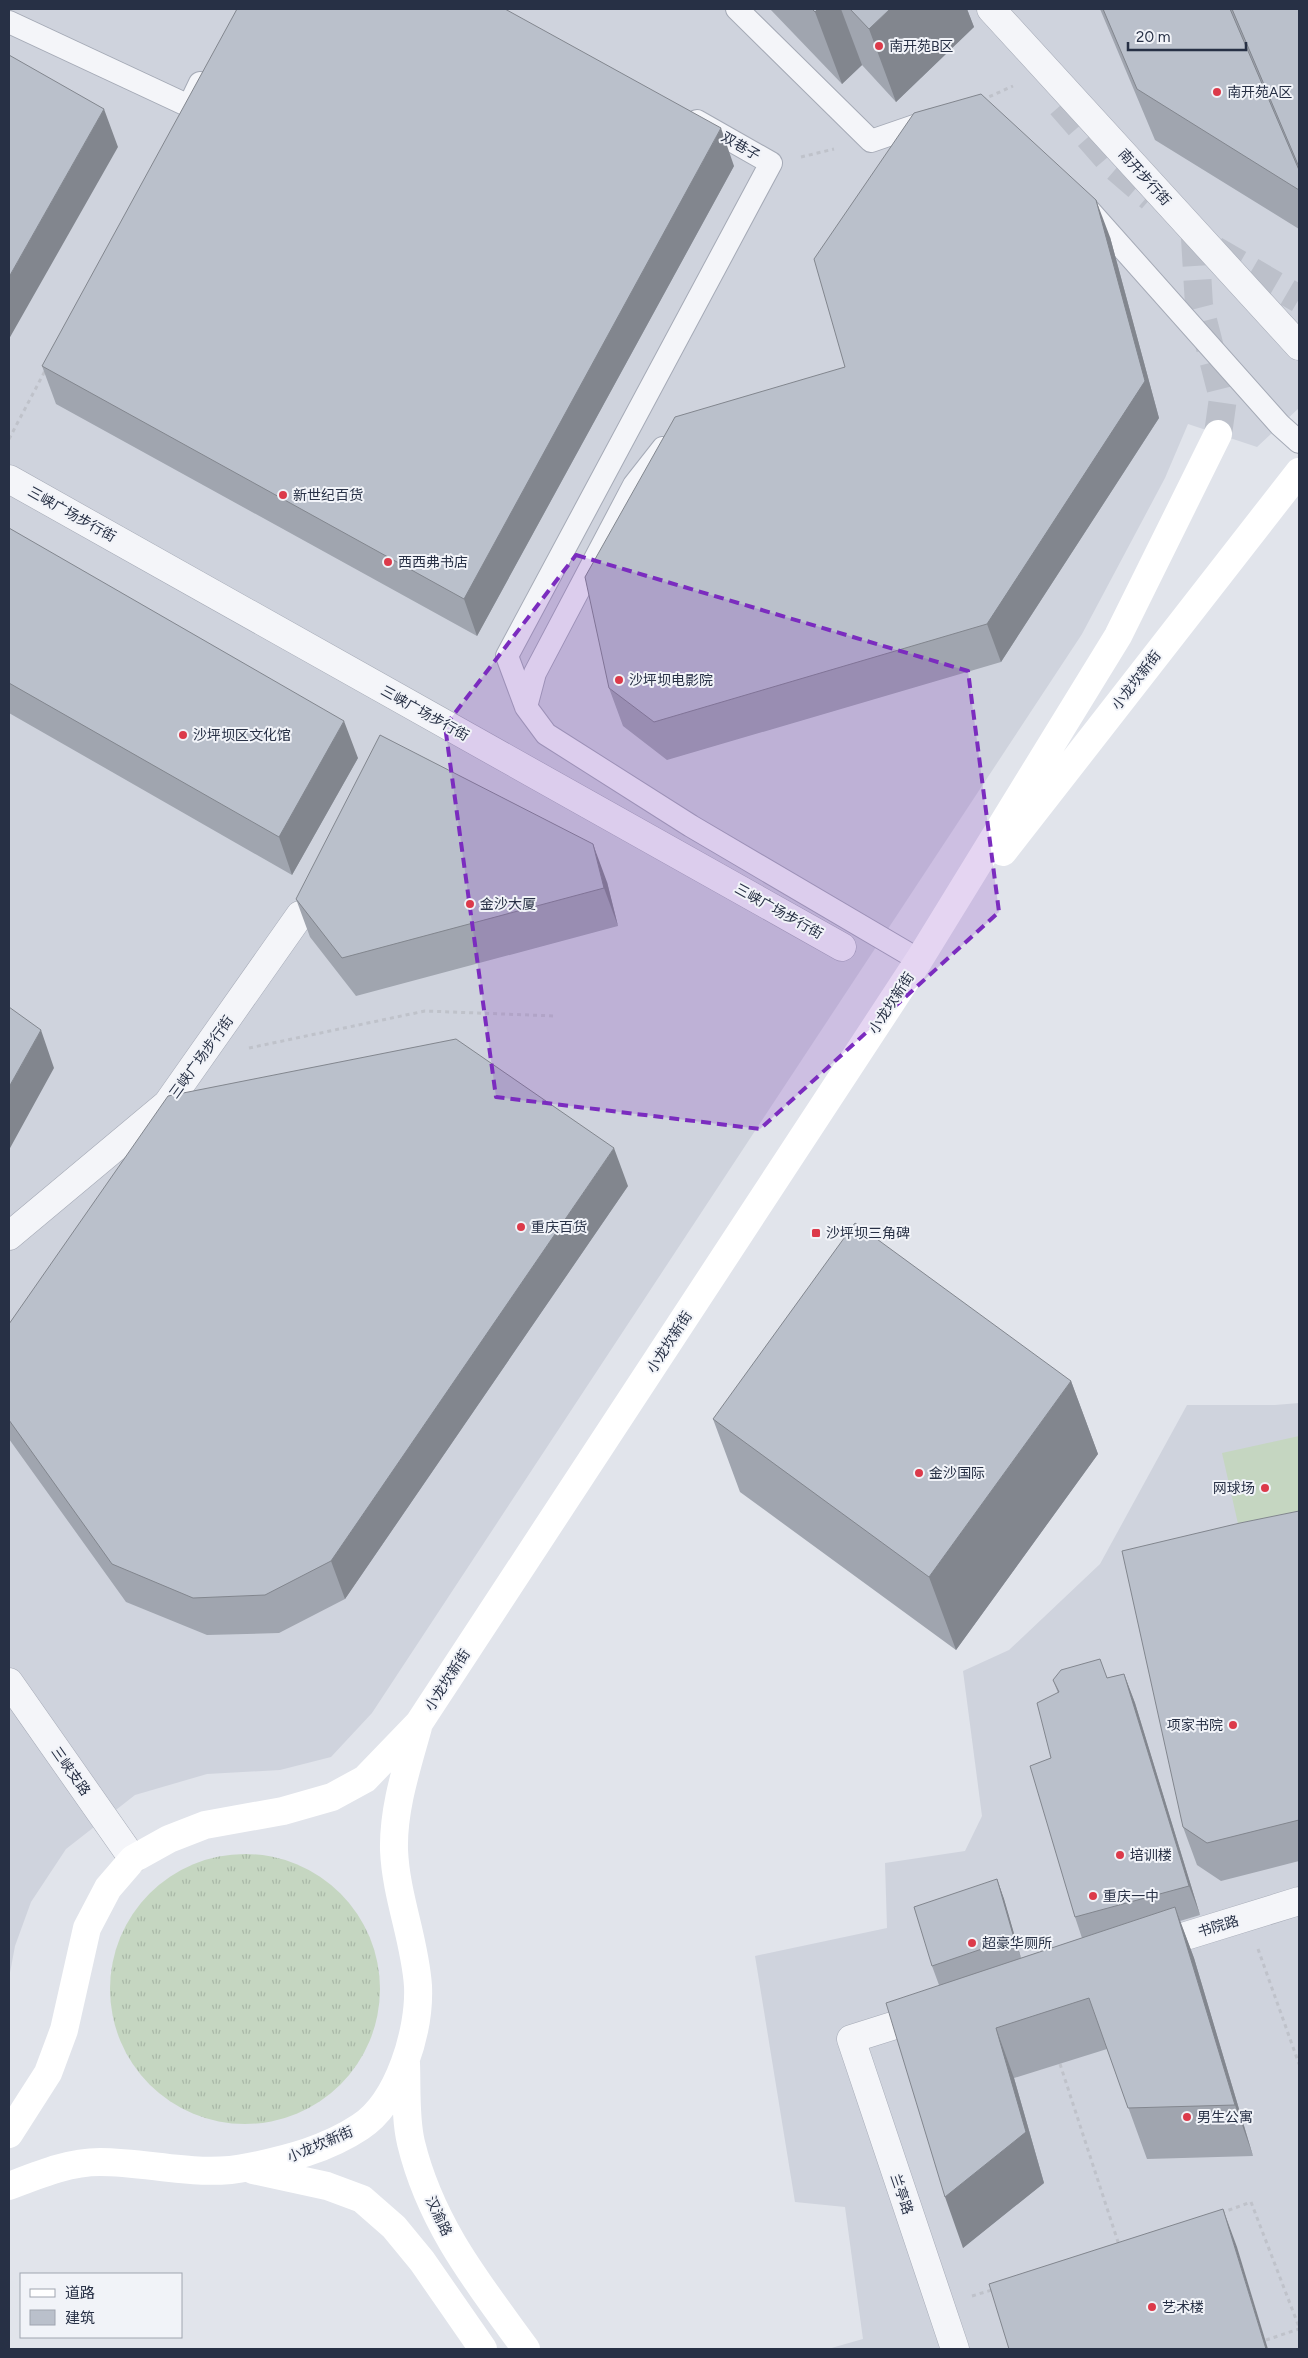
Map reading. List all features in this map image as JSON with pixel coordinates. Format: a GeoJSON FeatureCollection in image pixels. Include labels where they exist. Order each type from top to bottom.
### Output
{"type":"FeatureCollection","features":[{"type":"Feature","properties":{"kind":"main road","name":"小龙坎新街"},"geometry":{"type":"LineString","coordinates":[[9,2134],[48,2073],[64,2030],[87,1928],[108,1888],[133,1859],[169,1839],[205,1825],[283,1811],[332,1797],[365,1779],[419,1724],[919,960],[1118,636],[1218,434]]}},
{"type":"Feature","properties":{"kind":"main road","name":"小龙坎新街"},"geometry":{"type":"LineString","coordinates":[[919,960],[1299,472]]}},
{"type":"Feature","properties":{"kind":"main road","name":"小龙坎新街"},"geometry":{"type":"LineString","coordinates":[[9,2186],[55,2168],[97,2162],[135,2163],[198,2171],[245,2168],[293,2158],[328,2144],[361,2126],[384,2103],[406,2061],[416,2025],[418,1986],[412,1950],[399,1897],[394,1849],[397,1803],[419,1724]]}},
{"type":"Feature","properties":{"kind":"main road","name":"汉渝路"},"geometry":{"type":"LineString","coordinates":[[406,2061],[411,2141],[421,2176],[438,2217],[459,2256],[526,2349]]}},
{"type":"Feature","properties":{"kind":"main road"},"geometry":{"type":"LineString","coordinates":[[245,2168],[327,2186],[362,2199],[394,2227],[422,2261],[483,2349]]}},
{"type":"Feature","properties":{"kind":"street","name":"南开步行街"},"geometry":{"type":"LineString","coordinates":[[991,9],[1299,346]]}},
{"type":"Feature","properties":{"kind":"street","name":"三峡广场步行街"},"geometry":{"type":"LineString","coordinates":[[9,479],[842,947]]}},
{"type":"Feature","properties":{"kind":"street","name":"三峡广场步行街"},"geometry":{"type":"LineString","coordinates":[[9,1236],[167,1104],[202,1058],[300,915]]}},
{"type":"Feature","properties":{"kind":"street","name":"三峡支路"},"geometry":{"type":"LineString","coordinates":[[9,1682],[133,1859]]}},
{"type":"Feature","properties":{"kind":"street","name":"书院路"},"geometry":{"type":"LineString","coordinates":[[1126,1954],[1299,1902]]}},
{"type":"Feature","properties":{"kind":"street","name":"兰亭路"},"geometry":{"type":"LineString","coordinates":[[949,2008],[851,2039],[955,2349]]}},
{"type":"Feature","properties":{"kind":"lane"},"geometry":{"type":"LineString","coordinates":[[737,9],[871,141],[961,109]]}},
{"type":"Feature","properties":{"kind":"lane"},"geometry":{"type":"LineString","coordinates":[[9,22],[189,106],[211,62]]}},
{"type":"Feature","properties":{"kind":"lane","name":"双巷子"},"geometry":{"type":"LineString","coordinates":[[676,108],[771,163]]}},
{"type":"Feature","properties":{"kind":"lane"},"geometry":{"type":"LineString","coordinates":[[771,163],[506,656],[526,707],[546,734],[691,826],[919,960]]}},
{"type":"Feature","properties":{"kind":"lane"},"geometry":{"type":"LineString","coordinates":[[1072,192],[1280,425],[1299,442]]}},
{"type":"Feature","properties":{"kind":"lane"},"geometry":{"type":"LineString","coordinates":[[526,707],[535,673],[634,485],[674,434]]}},
{"type":"Feature","properties":{"kind":"path"},"geometry":{"type":"LineString","coordinates":[[961,109],[1047,70]]}},
{"type":"Feature","properties":{"kind":"path"},"geometry":{"type":"LineString","coordinates":[[771,163],[871,141]]}},
{"type":"Feature","properties":{"kind":"path"},"geometry":{"type":"LineString","coordinates":[[9,439],[51,360]]}},
{"type":"Feature","properties":{"kind":"path"},"geometry":{"type":"LineString","coordinates":[[202,1058],[425,1011],[555,1016]]}},
{"type":"Feature","properties":{"kind":"path"},"geometry":{"type":"LineString","coordinates":[[1246,1918],[1299,2064]]}},
{"type":"Feature","properties":{"kind":"path"},"geometry":{"type":"LineString","coordinates":[[1060,2064],[1120,2248]]}},
{"type":"Feature","properties":{"kind":"path"},"geometry":{"type":"LineString","coordinates":[[1214,2215],[1252,2202],[1299,2328],[1266,2340]]}},
{"type":"Feature","properties":{"kind":"path"},"geometry":{"type":"LineString","coordinates":[[941,2307],[997,2288]]}},
{"type":"Feature","properties":{"kind":"highlighted area"},"geometry":{"type":"Polygon","coordinates":[[[576,555],[968,671],[999,912],[760,1129],[496,1097],[445,726],[576,555]]]}},
{"type":"Feature","properties":{"kind":"shaded area"},"geometry":{"type":"Polygon","coordinates":[[[9,9],[1299,9],[1299,408],[1257,447],[1188,424],[1165,478],[1082,634],[372,1713],[331,1757],[280,1770],[207,1774],[135,1795],[66,1849],[31,1902],[15,1946],[9,1978],[9,9]]]}},
{"type":"Feature","properties":{"kind":"shaded area","name":"重庆一中"},"geometry":{"type":"Polygon","coordinates":[[[1299,1403],[1299,2349],[828,2349],[863,2339],[845,2207],[795,2202],[755,1956],[887,1928],[885,1863],[965,1851],[982,1816],[963,1671],[1009,1650],[1100,1564],[1187,1405],[1275,1405],[1299,1403]]]}},
{"type":"Feature","properties":{"kind":"green space","name":"网球场"},"geometry":{"type":"Polygon","coordinates":[[[1299,1436],[1299,1524],[1241,1537],[1222,1453],[1299,1436]]]}},
{"type":"Feature","properties":{"kind":"green space"},"geometry":{"type":"Polygon","coordinates":[[[245,1854],[271,1857],[297,1864],[331,1885],[349,1903],[370,1937],[377,1963],[380,1989],[377,2015],[370,2041],[349,2075],[331,2093],[297,2114],[271,2121],[245,2124],[219,2121],[193,2114],[159,2093],[141,2075],[120,2041],[113,2015],[110,1989],[113,1963],[120,1937],[141,1903],[159,1885],[193,1864],[219,1857],[245,1854]]]}},
{"type":"Feature","properties":{"kind":"building"},"geometry":{"type":"Polygon","coordinates":[[[237,9],[505,9],[721,128],[464,599],[42,366],[237,9]]]}},
{"type":"Feature","properties":{"kind":"building"},"geometry":{"type":"Polygon","coordinates":[[[850,9],[890,9],[869,29],[850,9]]]}},
{"type":"Feature","properties":{"kind":"building"},"geometry":{"type":"Polygon","coordinates":[[[1103,9],[1230,9],[1299,170],[1299,190],[1137,89],[1103,9]]]}},
{"type":"Feature","properties":{"kind":"building"},"geometry":{"type":"Polygon","coordinates":[[[1232,9],[1299,9],[1299,167],[1232,9]]]}},
{"type":"Feature","properties":{"kind":"building"},"geometry":{"type":"Polygon","coordinates":[[[9,55],[104,109],[9,277],[9,55]]]}},
{"type":"Feature","properties":{"kind":"building"},"geometry":{"type":"Polygon","coordinates":[[[981,94],[1096,200],[1145,381],[987,624],[654,722],[609,688],[585,577],[675,417],[845,367],[814,259],[914,113],[981,94]]]}},
{"type":"Feature","properties":{"kind":"building","name":"沙坪坝区文化馆"},"geometry":{"type":"Polygon","coordinates":[[[9,528],[344,721],[279,837],[9,683],[9,528]]]}},
{"type":"Feature","properties":{"kind":"building","name":"金沙大厦"},"geometry":{"type":"Polygon","coordinates":[[[380,735],[593,844],[604,888],[342,958],[296,899],[380,735]]]}},
{"type":"Feature","properties":{"kind":"building"},"geometry":{"type":"Polygon","coordinates":[[[9,1007],[41,1030],[9,1087],[9,1007]]]}},
{"type":"Feature","properties":{"kind":"building"},"geometry":{"type":"Polygon","coordinates":[[[456,1039],[614,1148],[331,1561],[265,1595],[193,1598],[112,1564],[9,1420],[9,1324],[168,1096],[456,1039]]]}},
{"type":"Feature","properties":{"kind":"building","name":"金沙国际"},"geometry":{"type":"Polygon","coordinates":[[[855,1223],[1071,1381],[929,1577],[713,1419],[855,1223]]]}},
{"type":"Feature","properties":{"kind":"building","name":"项家书院"},"geometry":{"type":"Polygon","coordinates":[[[1299,1511],[1299,1820],[1207,1843],[1183,1827],[1122,1551],[1299,1511]]]}},
{"type":"Feature","properties":{"kind":"building","name":"培训楼"},"geometry":{"type":"Polygon","coordinates":[[[1100,1659],[1107,1678],[1124,1674],[1189,1886],[1075,1917],[1030,1766],[1051,1758],[1037,1703],[1059,1692],[1053,1680],[1061,1670],[1100,1659]]]}},
{"type":"Feature","properties":{"kind":"building","name":"超豪华厕所"},"geometry":{"type":"Polygon","coordinates":[[[997,1879],[1014,1938],[932,1966],[914,1907],[997,1879]]]}},
{"type":"Feature","properties":{"kind":"building","name":"男生公寓"},"geometry":{"type":"Polygon","coordinates":[[[1175,1907],[1235,2105],[1128,2108],[1089,1998],[996,2028],[1026,2132],[945,2197],[886,2003],[1175,1907]]]}},
{"type":"Feature","properties":{"kind":"building","name":"艺术楼"},"geometry":{"type":"Polygon","coordinates":[[[1223,2209],[1266,2349],[1009,2349],[989,2284],[1223,2209]]]}},
{"type":"Feature","properties":{"kind":"tunnel"},"geometry":{"type":"LineString","coordinates":[[1061,105],[1114,166],[1151,198]]}},
{"type":"Feature","properties":{"kind":"tunnel"},"geometry":{"type":"LineString","coordinates":[[1195,238],[1199,305],[1223,398],[1218,434]]}},
{"type":"Feature","properties":{"kind":"tunnel"},"geometry":{"type":"LineString","coordinates":[[1215,250],[1299,299]]}},
{"type":"Feature","properties":{"kind":"place","name":"南开苑B区"},"geometry":{"type":"Point","coordinates":[879,46]}},
{"type":"Feature","properties":{"kind":"place","name":"南开苑A区"},"geometry":{"type":"Point","coordinates":[1217,92]}},
{"type":"Feature","properties":{"kind":"place","name":"新世纪百货"},"geometry":{"type":"Point","coordinates":[283,495]}},
{"type":"Feature","properties":{"kind":"place","name":"西西弗书店"},"geometry":{"type":"Point","coordinates":[388,562]}},
{"type":"Feature","properties":{"kind":"place","name":"沙坪坝电影院"},"geometry":{"type":"Point","coordinates":[619,680]}},
{"type":"Feature","properties":{"kind":"place","name":"沙坪坝区文化馆"},"geometry":{"type":"Point","coordinates":[183,735]}},
{"type":"Feature","properties":{"kind":"place","name":"金沙大厦"},"geometry":{"type":"Point","coordinates":[470,904]}},
{"type":"Feature","properties":{"kind":"place","name":"重庆百货"},"geometry":{"type":"Point","coordinates":[521,1227]}},
{"type":"Feature","properties":{"kind":"place","name":"沙坪坝三角碑"},"geometry":{"type":"Point","coordinates":[816,1233]}},
{"type":"Feature","properties":{"kind":"place","name":"金沙国际"},"geometry":{"type":"Point","coordinates":[919,1473]}},
{"type":"Feature","properties":{"kind":"place","name":"网球场"},"geometry":{"type":"Point","coordinates":[1265,1488]}},
{"type":"Feature","properties":{"kind":"place","name":"项家书院"},"geometry":{"type":"Point","coordinates":[1233,1725]}},
{"type":"Feature","properties":{"kind":"place","name":"培训楼"},"geometry":{"type":"Point","coordinates":[1120,1855]}},
{"type":"Feature","properties":{"kind":"place","name":"重庆一中"},"geometry":{"type":"Point","coordinates":[1093,1896]}},
{"type":"Feature","properties":{"kind":"place","name":"超豪华厕所"},"geometry":{"type":"Point","coordinates":[972,1943]}},
{"type":"Feature","properties":{"kind":"place","name":"男生公寓"},"geometry":{"type":"Point","coordinates":[1187,2117]}},
{"type":"Feature","properties":{"kind":"place","name":"艺术楼"},"geometry":{"type":"Point","coordinates":[1152,2307]}}]}
